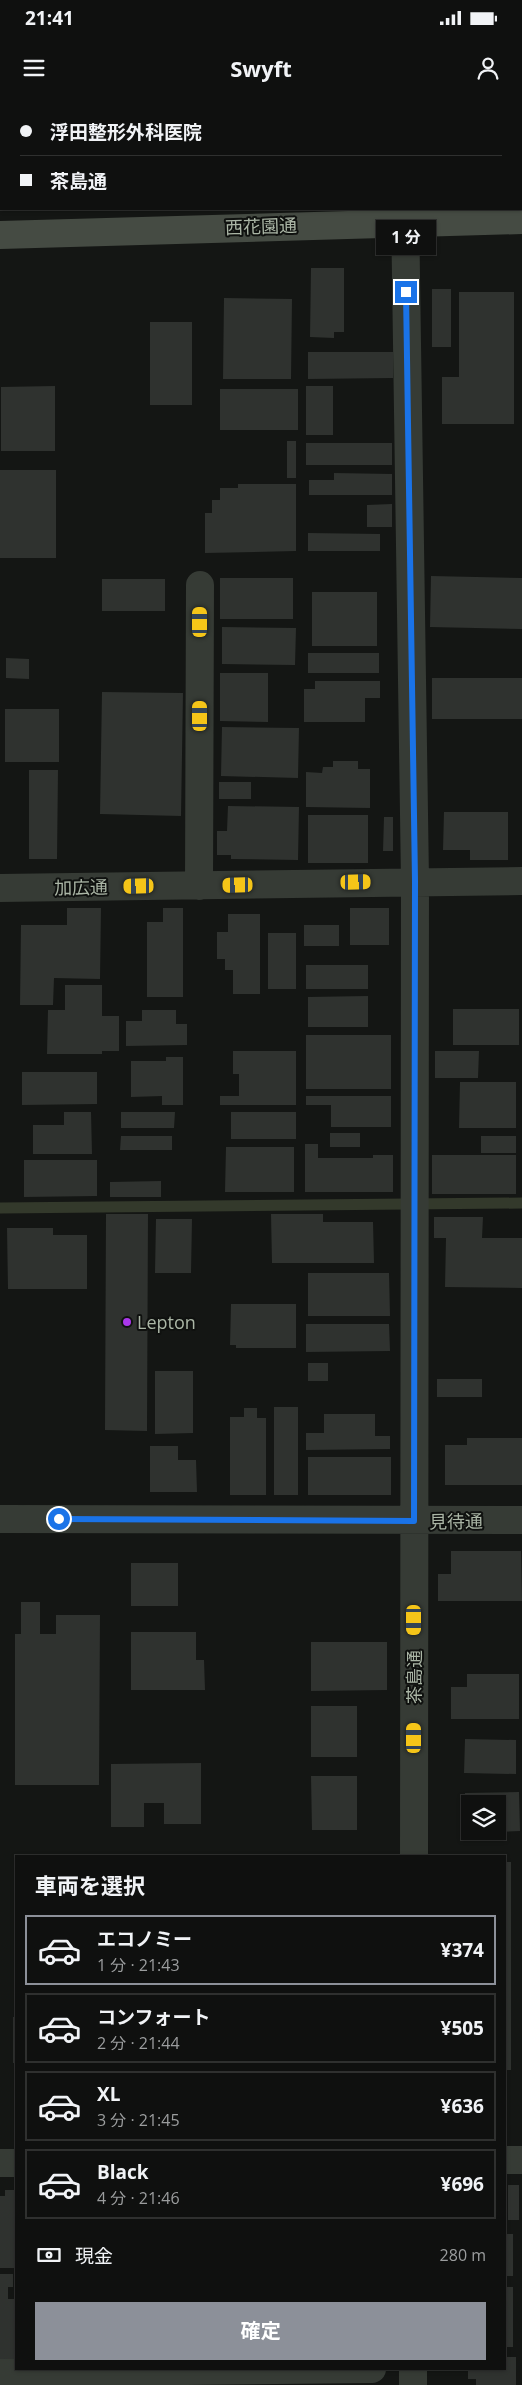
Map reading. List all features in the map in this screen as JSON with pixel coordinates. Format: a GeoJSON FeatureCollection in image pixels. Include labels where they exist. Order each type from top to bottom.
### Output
{"type":"FeatureCollection","features":[{"type":"Feature","properties":{"kind":"street","name":"西花園通"},"geometry":{"type":"LineString","coordinates":[[0,235],[405,215],[522,220]]}},
{"type":"Feature","properties":{"kind":"street","name":"茶島通"},"geometry":{"type":"LineString","coordinates":[[405,215],[415,881],[414,1855]]}},
{"type":"Feature","properties":{"kind":"street"},"geometry":{"type":"LineString","coordinates":[[199,886],[200,585]]}},
{"type":"Feature","properties":{"kind":"street","name":"加広通"},"geometry":{"type":"LineString","coordinates":[[0,888],[522,881]]}},
{"type":"Feature","properties":{"kind":"street","name":"見待通"},"geometry":{"type":"LineString","coordinates":[[0,1518],[522,1520]]}},
{"type":"Feature","properties":{"kind":"street"},"geometry":{"type":"LineString","coordinates":[[506,2160],[522,2160]]}},
{"type":"Feature","properties":{"kind":"street"},"geometry":{"type":"LineString","coordinates":[[0,2163],[15,2163]]}},
{"type":"Feature","properties":{"kind":"street"},"geometry":{"type":"LineString","coordinates":[[0,2373],[279,2370]]}},
{"type":"Feature","properties":{"kind":"street"},"geometry":{"type":"LineString","coordinates":[[413,2370],[413,2385]]}},
{"type":"Feature","properties":{"kind":"building"},"geometry":{"type":"Polygon","coordinates":[[[311,268],[344,268],[344,332],[334,332],[334,338],[310,337],[311,268]]]}},
{"type":"Feature","properties":{"kind":"building"},"geometry":{"type":"Polygon","coordinates":[[[432,289],[451,289],[451,347],[432,347],[432,289]]]}},
{"type":"Feature","properties":{"kind":"building"},"geometry":{"type":"Polygon","coordinates":[[[459,292],[514,292],[514,424],[442,424],[442,377],[459,377],[459,292]]]}},
{"type":"Feature","properties":{"kind":"building"},"geometry":{"type":"Polygon","coordinates":[[[224,298],[292,299],[291,379],[223,379],[224,298]]]}},
{"type":"Feature","properties":{"kind":"building"},"geometry":{"type":"Polygon","coordinates":[[[150,322],[192,322],[192,405],[150,405],[150,322]]]}},
{"type":"Feature","properties":{"kind":"building"},"geometry":{"type":"Polygon","coordinates":[[[308,352],[393,352],[393,378],[308,379],[308,352]]]}},
{"type":"Feature","properties":{"kind":"building"},"geometry":{"type":"Polygon","coordinates":[[[55,386],[55,451],[1,451],[1,387],[55,386]]]}},
{"type":"Feature","properties":{"kind":"building"},"geometry":{"type":"Polygon","coordinates":[[[306,386],[333,386],[333,435],[306,435],[306,386]]]}},
{"type":"Feature","properties":{"kind":"building"},"geometry":{"type":"Polygon","coordinates":[[[220,389],[298,389],[298,430],[220,430],[220,389]]]}},
{"type":"Feature","properties":{"kind":"building"},"geometry":{"type":"Polygon","coordinates":[[[287,441],[296,441],[296,478],[287,478],[287,441]]]}},
{"type":"Feature","properties":{"kind":"building"},"geometry":{"type":"Polygon","coordinates":[[[306,443],[392,443],[392,465],[306,465],[306,443]]]}},
{"type":"Feature","properties":{"kind":"building"},"geometry":{"type":"Polygon","coordinates":[[[0,470],[56,470],[56,558],[0,558],[0,470]]]}},
{"type":"Feature","properties":{"kind":"building"},"geometry":{"type":"Polygon","coordinates":[[[334,473],[392,474],[392,495],[309,495],[309,480],[334,480],[334,473]]]}},
{"type":"Feature","properties":{"kind":"building"},"geometry":{"type":"Polygon","coordinates":[[[238,484],[296,484],[296,551],[205,553],[205,513],[212,513],[212,500],[220,500],[220,488],[238,488],[238,484]]]}},
{"type":"Feature","properties":{"kind":"building"},"geometry":{"type":"Polygon","coordinates":[[[392,504],[392,527],[367,527],[367,505],[392,504]]]}},
{"type":"Feature","properties":{"kind":"building"},"geometry":{"type":"Polygon","coordinates":[[[308,533],[380,534],[380,551],[308,551],[308,533]]]}},
{"type":"Feature","properties":{"kind":"building"},"geometry":{"type":"Polygon","coordinates":[[[431,576],[522,578],[522,629],[430,627],[431,576]]]}},
{"type":"Feature","properties":{"kind":"building"},"geometry":{"type":"Polygon","coordinates":[[[220,578],[293,578],[293,619],[220,619],[220,578]]]}},
{"type":"Feature","properties":{"kind":"building"},"geometry":{"type":"Polygon","coordinates":[[[102,579],[165,579],[165,611],[102,611],[102,579]]]}},
{"type":"Feature","properties":{"kind":"building"},"geometry":{"type":"Polygon","coordinates":[[[312,592],[377,592],[377,646],[312,646],[312,592]]]}},
{"type":"Feature","properties":{"kind":"building"},"geometry":{"type":"Polygon","coordinates":[[[222,627],[296,628],[295,665],[222,664],[222,627]]]}},
{"type":"Feature","properties":{"kind":"building"},"geometry":{"type":"Polygon","coordinates":[[[308,653],[379,653],[379,673],[308,673],[308,653]]]}},
{"type":"Feature","properties":{"kind":"building"},"geometry":{"type":"Polygon","coordinates":[[[6,658],[29,659],[29,679],[6,678],[6,658]]]}},
{"type":"Feature","properties":{"kind":"building"},"geometry":{"type":"Polygon","coordinates":[[[220,673],[268,673],[268,722],[220,721],[220,673]]]}},
{"type":"Feature","properties":{"kind":"building"},"geometry":{"type":"Polygon","coordinates":[[[432,678],[522,678],[522,719],[432,719],[432,678]]]}},
{"type":"Feature","properties":{"kind":"building"},"geometry":{"type":"Polygon","coordinates":[[[315,681],[380,681],[380,698],[365,698],[365,722],[304,722],[304,689],[315,689],[315,681]]]}},
{"type":"Feature","properties":{"kind":"building"},"geometry":{"type":"Polygon","coordinates":[[[102,692],[183,693],[181,816],[100,814],[102,692]]]}},
{"type":"Feature","properties":{"kind":"building"},"geometry":{"type":"Polygon","coordinates":[[[5,709],[59,709],[59,762],[5,762],[5,709]]]}},
{"type":"Feature","properties":{"kind":"building"},"geometry":{"type":"Polygon","coordinates":[[[222,727],[299,728],[298,778],[221,776],[222,727]]]}},
{"type":"Feature","properties":{"kind":"building"},"geometry":{"type":"Polygon","coordinates":[[[333,761],[358,761],[358,769],[370,769],[370,808],[306,807],[306,772],[322,773],[323,767],[333,767],[333,761]]]}},
{"type":"Feature","properties":{"kind":"building"},"geometry":{"type":"Polygon","coordinates":[[[29,770],[58,770],[57,859],[29,859],[29,770]]]}},
{"type":"Feature","properties":{"kind":"building"},"geometry":{"type":"Polygon","coordinates":[[[219,782],[251,782],[251,799],[219,799],[219,782]]]}},
{"type":"Feature","properties":{"kind":"building"},"geometry":{"type":"Polygon","coordinates":[[[228,806],[299,807],[298,860],[231,859],[231,855],[217,855],[217,831],[227,831],[228,806]]]}},
{"type":"Feature","properties":{"kind":"building"},"geometry":{"type":"Polygon","coordinates":[[[444,812],[508,812],[508,860],[470,860],[470,850],[443,850],[444,812]]]}},
{"type":"Feature","properties":{"kind":"building"},"geometry":{"type":"Polygon","coordinates":[[[308,815],[368,815],[368,863],[308,863],[308,815]]]}},
{"type":"Feature","properties":{"kind":"building"},"geometry":{"type":"Polygon","coordinates":[[[384,817],[393,817],[393,851],[383,851],[384,817]]]}},
{"type":"Feature","properties":{"kind":"building"},"geometry":{"type":"Polygon","coordinates":[[[67,908],[101,908],[100,979],[54,978],[53,1005],[20,1005],[21,925],[67,925],[67,908]]]}},
{"type":"Feature","properties":{"kind":"building"},"geometry":{"type":"Polygon","coordinates":[[[163,908],[183,908],[183,997],[147,997],[147,922],[163,922],[163,908]]]}},
{"type":"Feature","properties":{"kind":"building"},"geometry":{"type":"Polygon","coordinates":[[[350,908],[389,908],[389,945],[350,945],[350,908]]]}},
{"type":"Feature","properties":{"kind":"building"},"geometry":{"type":"Polygon","coordinates":[[[228,914],[260,914],[260,994],[233,994],[233,970],[225,970],[225,959],[217,959],[217,932],[228,932],[228,914]]]}},
{"type":"Feature","properties":{"kind":"building"},"geometry":{"type":"Polygon","coordinates":[[[304,925],[339,925],[339,946],[304,946],[304,925]]]}},
{"type":"Feature","properties":{"kind":"building"},"geometry":{"type":"Polygon","coordinates":[[[268,933],[296,933],[296,989],[268,989],[268,933]]]}},
{"type":"Feature","properties":{"kind":"building"},"geometry":{"type":"Polygon","coordinates":[[[306,965],[368,965],[368,989],[306,989],[306,965]]]}},
{"type":"Feature","properties":{"kind":"building"},"geometry":{"type":"Polygon","coordinates":[[[65,985],[102,985],[102,1016],[119,1016],[119,1051],[102,1051],[102,1054],[47,1054],[48,1010],[65,1010],[65,985]]]}},
{"type":"Feature","properties":{"kind":"building"},"geometry":{"type":"Polygon","coordinates":[[[368,996],[368,1027],[308,1027],[308,997],[368,996]]]}},
{"type":"Feature","properties":{"kind":"building"},"geometry":{"type":"Polygon","coordinates":[[[453,1009],[519,1009],[519,1045],[453,1045],[453,1009]]]}},
{"type":"Feature","properties":{"kind":"building"},"geometry":{"type":"Polygon","coordinates":[[[142,1010],[176,1010],[176,1024],[187,1024],[187,1045],[126,1046],[126,1021],[142,1021],[142,1010]]]}},
{"type":"Feature","properties":{"kind":"building"},"geometry":{"type":"Polygon","coordinates":[[[306,1035],[391,1035],[391,1089],[306,1089],[306,1035]]]}},
{"type":"Feature","properties":{"kind":"building"},"geometry":{"type":"Polygon","coordinates":[[[233,1051],[296,1051],[296,1105],[220,1105],[220,1096],[239,1096],[239,1074],[233,1074],[233,1051]]]}},
{"type":"Feature","properties":{"kind":"building"},"geometry":{"type":"Polygon","coordinates":[[[435,1051],[479,1051],[478,1078],[435,1078],[435,1051]]]}},
{"type":"Feature","properties":{"kind":"building"},"geometry":{"type":"Polygon","coordinates":[[[166,1057],[183,1057],[183,1105],[162,1105],[162,1096],[131,1097],[131,1061],[166,1061],[166,1057]]]}},
{"type":"Feature","properties":{"kind":"building"},"geometry":{"type":"Polygon","coordinates":[[[22,1072],[97,1072],[97,1104],[22,1105],[22,1072]]]}},
{"type":"Feature","properties":{"kind":"building"},"geometry":{"type":"Polygon","coordinates":[[[460,1082],[516,1082],[516,1128],[459,1128],[460,1082]]]}},
{"type":"Feature","properties":{"kind":"building"},"geometry":{"type":"Polygon","coordinates":[[[306,1096],[391,1096],[391,1127],[331,1127],[331,1105],[306,1105],[306,1096]]]}},
{"type":"Feature","properties":{"kind":"building"},"geometry":{"type":"Polygon","coordinates":[[[64,1112],[91,1112],[92,1154],[33,1154],[33,1125],[64,1125],[64,1112]]]}},
{"type":"Feature","properties":{"kind":"building"},"geometry":{"type":"Polygon","coordinates":[[[121,1112],[175,1112],[174,1128],[121,1128],[121,1112]]]}},
{"type":"Feature","properties":{"kind":"building"},"geometry":{"type":"Polygon","coordinates":[[[231,1112],[296,1112],[296,1139],[231,1139],[231,1112]]]}},
{"type":"Feature","properties":{"kind":"building"},"geometry":{"type":"Polygon","coordinates":[[[330,1133],[360,1133],[360,1147],[330,1147],[330,1133]]]}},
{"type":"Feature","properties":{"kind":"building"},"geometry":{"type":"Polygon","coordinates":[[[121,1136],[172,1136],[172,1150],[120,1150],[121,1136]]]}},
{"type":"Feature","properties":{"kind":"building"},"geometry":{"type":"Polygon","coordinates":[[[481,1136],[516,1136],[516,1153],[481,1153],[481,1136]]]}},
{"type":"Feature","properties":{"kind":"building"},"geometry":{"type":"Polygon","coordinates":[[[305,1144],[318,1144],[318,1158],[373,1158],[373,1155],[393,1155],[393,1192],[305,1192],[305,1144]]]}},
{"type":"Feature","properties":{"kind":"building"},"geometry":{"type":"Polygon","coordinates":[[[226,1147],[294,1147],[294,1192],[225,1192],[226,1147]]]}},
{"type":"Feature","properties":{"kind":"building"},"geometry":{"type":"Polygon","coordinates":[[[432,1155],[516,1155],[516,1194],[432,1194],[432,1155]]]}},
{"type":"Feature","properties":{"kind":"building"},"geometry":{"type":"Polygon","coordinates":[[[24,1160],[97,1160],[97,1196],[24,1197],[24,1160]]]}},
{"type":"Feature","properties":{"kind":"building"},"geometry":{"type":"Polygon","coordinates":[[[161,1181],[161,1197],[110,1197],[110,1182],[161,1181]]]}},
{"type":"Feature","properties":{"kind":"building","name":"Lepton"},"geometry":{"type":"Polygon","coordinates":[[[106,1214],[148,1214],[147,1431],[105,1430],[106,1214]]]}},
{"type":"Feature","properties":{"kind":"building"},"geometry":{"type":"Polygon","coordinates":[[[271,1214],[323,1214],[323,1222],[373,1222],[374,1263],[272,1263],[271,1214]]]}},
{"type":"Feature","properties":{"kind":"building"},"geometry":{"type":"Polygon","coordinates":[[[434,1217],[483,1217],[482,1238],[522,1238],[522,1288],[445,1287],[446,1238],[434,1238],[434,1217]]]}},
{"type":"Feature","properties":{"kind":"building"},"geometry":{"type":"Polygon","coordinates":[[[156,1219],[192,1219],[191,1273],[155,1273],[156,1219]]]}},
{"type":"Feature","properties":{"kind":"building"},"geometry":{"type":"Polygon","coordinates":[[[7,1228],[53,1228],[53,1235],[87,1235],[87,1289],[8,1289],[7,1228]]]}},
{"type":"Feature","properties":{"kind":"building"},"geometry":{"type":"Polygon","coordinates":[[[308,1273],[389,1273],[390,1316],[308,1316],[308,1273]]]}},
{"type":"Feature","properties":{"kind":"building"},"geometry":{"type":"Polygon","coordinates":[[[231,1304],[296,1304],[296,1348],[236,1348],[236,1345],[230,1345],[231,1304]]]}},
{"type":"Feature","properties":{"kind":"building"},"geometry":{"type":"Polygon","coordinates":[[[306,1324],[389,1324],[390,1351],[306,1352],[306,1324]]]}},
{"type":"Feature","properties":{"kind":"building"},"geometry":{"type":"Polygon","coordinates":[[[308,1363],[328,1363],[328,1381],[308,1381],[308,1363]]]}},
{"type":"Feature","properties":{"kind":"building"},"geometry":{"type":"Polygon","coordinates":[[[155,1371],[193,1371],[193,1433],[155,1434],[155,1371]]]}},
{"type":"Feature","properties":{"kind":"building"},"geometry":{"type":"Polygon","coordinates":[[[437,1379],[482,1379],[482,1397],[437,1397],[437,1379]]]}},
{"type":"Feature","properties":{"kind":"building"},"geometry":{"type":"Polygon","coordinates":[[[274,1407],[298,1407],[298,1495],[274,1495],[274,1407]]]}},
{"type":"Feature","properties":{"kind":"building"},"geometry":{"type":"Polygon","coordinates":[[[244,1408],[257,1408],[257,1418],[266,1418],[266,1495],[230,1495],[230,1417],[244,1417],[244,1408]]]}},
{"type":"Feature","properties":{"kind":"building"},"geometry":{"type":"Polygon","coordinates":[[[324,1414],[375,1414],[375,1436],[390,1436],[390,1449],[306,1450],[306,1433],[324,1433],[324,1414]]]}},
{"type":"Feature","properties":{"kind":"building"},"geometry":{"type":"Polygon","coordinates":[[[467,1438],[522,1438],[522,1485],[445,1485],[445,1445],[467,1445],[467,1438]]]}},
{"type":"Feature","properties":{"kind":"building"},"geometry":{"type":"Polygon","coordinates":[[[150,1446],[178,1446],[178,1460],[196,1460],[197,1492],[150,1492],[150,1446]]]}},
{"type":"Feature","properties":{"kind":"building"},"geometry":{"type":"Polygon","coordinates":[[[308,1457],[391,1457],[391,1495],[308,1495],[308,1457]]]}},
{"type":"Feature","properties":{"kind":"building"},"geometry":{"type":"Polygon","coordinates":[[[451,1551],[521,1551],[522,1601],[438,1601],[438,1574],[451,1574],[451,1551]]]}},
{"type":"Feature","properties":{"kind":"building"},"geometry":{"type":"Polygon","coordinates":[[[131,1563],[178,1563],[178,1606],[131,1606],[131,1563]]]}},
{"type":"Feature","properties":{"kind":"building"},"geometry":{"type":"Polygon","coordinates":[[[21,1602],[40,1602],[40,1634],[56,1634],[56,1615],[100,1615],[99,1785],[15,1785],[15,1634],[21,1634],[21,1602]]]}},
{"type":"Feature","properties":{"kind":"building"},"geometry":{"type":"Polygon","coordinates":[[[131,1632],[196,1632],[196,1660],[204,1660],[205,1690],[131,1690],[131,1632]]]}},
{"type":"Feature","properties":{"kind":"building"},"geometry":{"type":"Polygon","coordinates":[[[311,1642],[387,1642],[387,1690],[311,1691],[311,1642]]]}},
{"type":"Feature","properties":{"kind":"building"},"geometry":{"type":"Polygon","coordinates":[[[467,1674],[519,1674],[519,1719],[451,1719],[451,1687],[467,1687],[467,1674]]]}},
{"type":"Feature","properties":{"kind":"building"},"geometry":{"type":"Polygon","coordinates":[[[311,1706],[357,1706],[357,1757],[311,1757],[311,1706]]]}},
{"type":"Feature","properties":{"kind":"building"},"geometry":{"type":"Polygon","coordinates":[[[465,1739],[516,1740],[516,1774],[464,1773],[465,1739]]]}},
{"type":"Feature","properties":{"kind":"building"},"geometry":{"type":"Polygon","coordinates":[[[201,1763],[201,1824],[164,1824],[164,1803],[144,1803],[144,1827],[111,1827],[111,1764],[201,1763]]]}},
{"type":"Feature","properties":{"kind":"building"},"geometry":{"type":"Polygon","coordinates":[[[311,1776],[357,1776],[357,1830],[312,1830],[311,1776]]]}},
{"type":"Feature","properties":{"kind":"building"},"geometry":{"type":"Polygon","coordinates":[[[519,1792],[520,1831],[506,1832],[506,1795],[465,1795],[465,1793],[519,1792]]]}},
{"type":"Feature","properties":{"kind":"building"},"geometry":{"type":"Polygon","coordinates":[[[21,1854],[97,1854],[97,1855],[21,1854]]]}},
{"type":"Feature","properties":{"kind":"building"},"geometry":{"type":"Polygon","coordinates":[[[506,1862],[511,1862],[511,2070],[506,2070],[506,1862]]]}},
{"type":"Feature","properties":{"kind":"building"},"geometry":{"type":"Polygon","coordinates":[[[13,2017],[15,2017],[15,2063],[13,2063],[13,2017]]]}},
{"type":"Feature","properties":{"kind":"building"},"geometry":{"type":"Polygon","coordinates":[[[508,2185],[519,2185],[519,2220],[508,2220],[508,2185]]]}},
{"type":"Feature","properties":{"kind":"building"},"geometry":{"type":"Polygon","coordinates":[[[5,2190],[15,2190],[15,2268],[0,2268],[0,2196],[5,2196],[5,2190]]]}},
{"type":"Feature","properties":{"kind":"building"},"geometry":{"type":"Polygon","coordinates":[[[506,2234],[513,2234],[513,2276],[506,2276],[506,2234]]]}},
{"type":"Feature","properties":{"kind":"building"},"geometry":{"type":"Polygon","coordinates":[[[0,2274],[13,2274],[13,2287],[8,2287],[8,2299],[15,2299],[15,2360],[0,2359],[0,2274]]]}},
{"type":"Feature","properties":{"kind":"building"},"geometry":{"type":"Polygon","coordinates":[[[506,2287],[513,2287],[513,2347],[506,2347],[506,2287]]]}},
{"type":"Feature","properties":{"kind":"building"},"geometry":{"type":"Polygon","coordinates":[[[506,2357],[516,2357],[516,2385],[476,2385],[476,2379],[468,2379],[468,2370],[506,2370],[506,2357]]]}},
{"type":"Feature","properties":{"kind":"waterway"},"geometry":{"type":"LineString","coordinates":[[0,1208],[522,1203]]}},
{"type":"Feature","properties":{"kind":"place","name":"Lepton"},"geometry":{"type":"Point","coordinates":[127,1322]}},
{"type":"Feature","properties":{"kind":"route"},"geometry":{"type":"LineString","coordinates":[[59,1519],[414,1521],[415,881],[406,292]]}}]}
